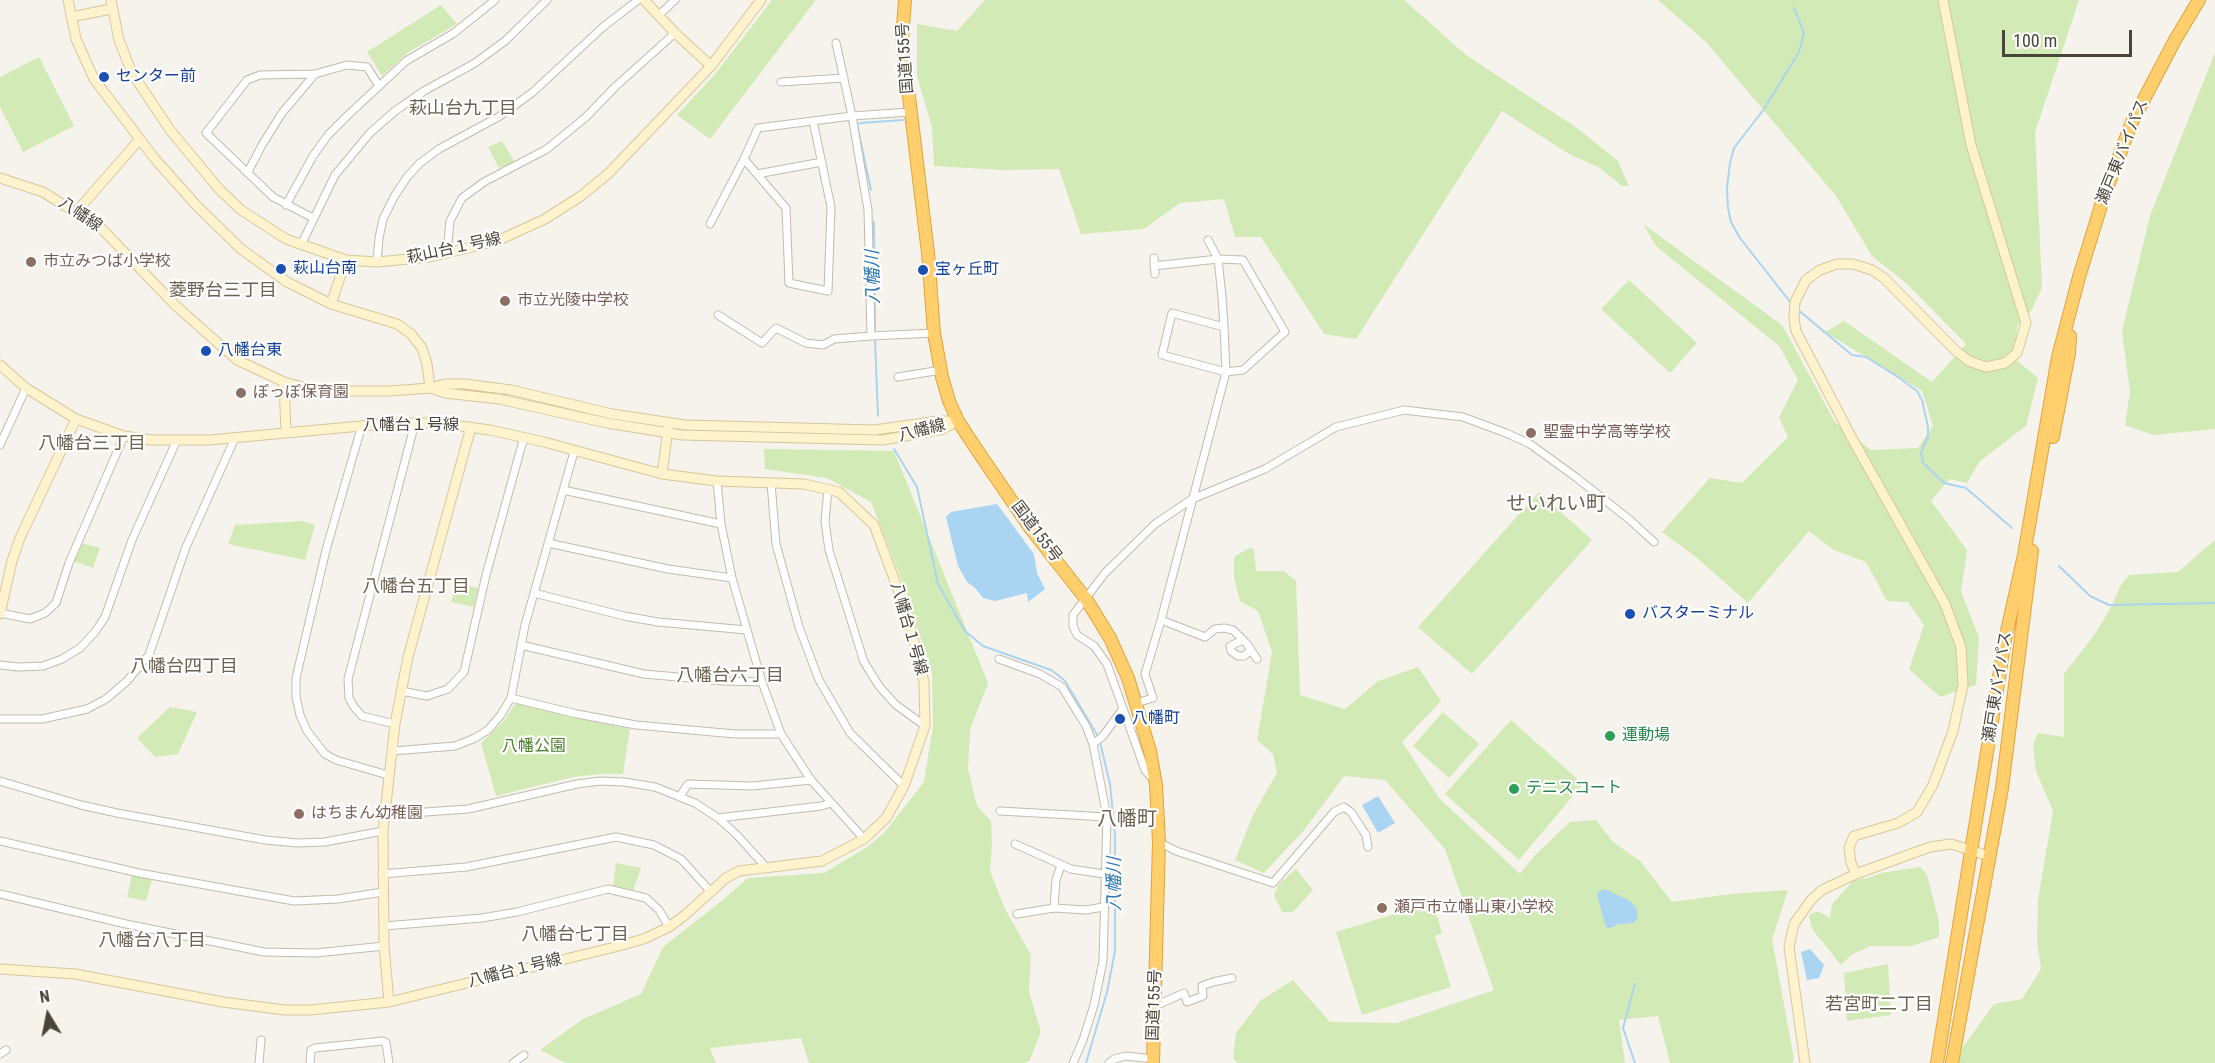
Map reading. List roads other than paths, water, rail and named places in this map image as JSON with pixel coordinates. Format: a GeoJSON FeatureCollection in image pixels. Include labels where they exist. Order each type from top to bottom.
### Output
{"type":"FeatureCollection","features":[{"type":"Feature","properties":{"kind":"highway","name":"国道155号"},"geometry":{"type":"LineString","coordinates":[[905,0],[902,39],[928,254],[934,333],[941,370],[958,421],[1031,529],[1086,599],[1110,638],[1128,678],[1150,751],[1155,776],[1159,842],[1153,1061]]}},
{"type":"Feature","properties":{"kind":"highway","name":"瀬戸東バイパス"},"geometry":{"type":"LineString","coordinates":[[1937,1063],[2005,640],[2024,555],[2058,357],[2104,196],[2132,122],[2199,0]]}},
{"type":"Feature","properties":{"kind":"highway","name":"瀬戸東バイパス"},"geometry":{"type":"LineString","coordinates":[[1952,1063],[2002,788],[2035,524],[2069,353],[2071,314]]}},
{"type":"Feature","properties":{"kind":"street"},"geometry":{"type":"LineString","coordinates":[[68,0],[83,59],[94,79],[139,140],[197,206],[241,249],[288,282],[331,304],[397,324],[411,334],[422,348],[430,388]]}},
{"type":"Feature","properties":{"kind":"street"},"geometry":{"type":"LineString","coordinates":[[286,205],[304,171],[328,135],[414,55],[454,33],[495,0]]}},
{"type":"Feature","properties":{"kind":"street"},"geometry":{"type":"LineString","coordinates":[[301,245],[335,175],[378,125],[424,91],[475,63],[505,41],[547,0]]}},
{"type":"Feature","properties":{"kind":"street"},"geometry":{"type":"LineString","coordinates":[[377,262],[383,219],[394,197],[413,170],[439,149],[493,120],[533,92],[603,27],[638,0]]}},
{"type":"Feature","properties":{"kind":"street"},"geometry":{"type":"LineString","coordinates":[[644,0],[711,66]]}},
{"type":"Feature","properties":{"kind":"street"},"geometry":{"type":"LineString","coordinates":[[659,15],[675,0]]}},
{"type":"Feature","properties":{"kind":"street","name":"萩山台１号線"},"geometry":{"type":"LineString","coordinates":[[111,5],[119,40],[132,73],[170,130],[219,189],[241,210],[268,228],[301,245],[346,260],[377,262],[447,253],[510,236],[545,219],[581,196],[609,173],[711,66],[761,0]]}},
{"type":"Feature","properties":{"kind":"street"},"geometry":{"type":"LineString","coordinates":[[1856,874],[1851,863],[1849,848],[1854,836],[1898,823],[1917,812],[1933,785],[1953,731],[1963,685],[1961,647],[1946,604],[1853,440],[1796,332],[1795,302],[1806,280],[1820,270],[1837,264],[1853,264],[1872,270],[1884,278],[1969,362],[1986,367],[2005,363],[2017,353],[2026,323],[1971,145],[1943,0]]}},
{"type":"Feature","properties":{"kind":"street"},"geometry":{"type":"LineString","coordinates":[[71,17],[111,5]]}},
{"type":"Feature","properties":{"kind":"street"},"geometry":{"type":"LineString","coordinates":[[447,253],[450,221],[462,198],[484,182],[547,148],[586,117],[615,87],[675,33]]}},
{"type":"Feature","properties":{"kind":"street"},"geometry":{"type":"LineString","coordinates":[[837,43],[868,210],[871,336]]}},
{"type":"Feature","properties":{"kind":"street"},"geometry":{"type":"LineString","coordinates":[[313,218],[273,197],[206,133],[247,80],[260,75],[315,74],[347,65],[367,67],[379,86]]}},
{"type":"Feature","properties":{"kind":"street"},"geometry":{"type":"LineString","coordinates":[[248,172],[282,113],[315,74]]}},
{"type":"Feature","properties":{"kind":"street"},"geometry":{"type":"LineString","coordinates":[[781,81],[844,78]]}},
{"type":"Feature","properties":{"kind":"street"},"geometry":{"type":"LineString","coordinates":[[710,224],[758,128],[852,116],[910,112]]}},
{"type":"Feature","properties":{"kind":"street"},"geometry":{"type":"LineString","coordinates":[[744,159],[786,208],[789,283],[828,291],[831,207],[813,121]]}},
{"type":"Feature","properties":{"kind":"street"},"geometry":{"type":"LineString","coordinates":[[77,211],[139,140]]}},
{"type":"Feature","properties":{"kind":"street"},"geometry":{"type":"LineString","coordinates":[[757,174],[822,162]]}},
{"type":"Feature","properties":{"kind":"street","name":"八幡線"},"geometry":{"type":"LineString","coordinates":[[0,178],[43,192],[77,211],[102,229],[175,305],[230,355],[261,373],[310,389],[341,391],[430,388],[445,393],[499,399],[607,423],[883,440],[943,429],[958,421]]}},
{"type":"Feature","properties":{"kind":"street"},"geometry":{"type":"LineString","coordinates":[[1136,703],[1153,698],[1145,674],[1226,372],[1218,259],[1208,240]]}},
{"type":"Feature","properties":{"kind":"street"},"geometry":{"type":"LineString","coordinates":[[1154,258],[1155,270],[1218,259],[1243,260],[1285,332],[1243,370],[1226,372],[1162,355],[1172,313],[1224,327]]}},
{"type":"Feature","properties":{"kind":"street"},"geometry":{"type":"LineString","coordinates":[[331,304],[346,260]]}},
{"type":"Feature","properties":{"kind":"street"},"geometry":{"type":"LineString","coordinates":[[718,315],[762,343],[776,328],[806,343],[823,345],[834,339],[934,333]]}},
{"type":"Feature","properties":{"kind":"street","name":"八幡台１号線"},"geometry":{"type":"LineString","coordinates":[[0,365],[26,388],[76,419],[124,436],[176,442],[362,425],[415,423],[471,427],[524,437],[662,474],[717,481],[804,484],[839,492],[874,525],[908,616],[924,682],[925,726],[904,786],[886,818],[864,839],[822,861],[739,871],[726,878],[686,915],[669,927],[646,938],[623,945],[389,1002],[345,1008],[285,1010],[223,1002],[75,974],[0,969]]}},
{"type":"Feature","properties":{"kind":"street"},"geometry":{"type":"LineString","coordinates":[[898,377],[941,370]]}},
{"type":"Feature","properties":{"kind":"street"},"geometry":{"type":"LineString","coordinates":[[284,382],[286,432]]}},
{"type":"Feature","properties":{"kind":"street"},"geometry":{"type":"LineString","coordinates":[[0,445],[26,388]]}},
{"type":"Feature","properties":{"kind":"street"},"geometry":{"type":"LineString","coordinates":[[1155,776],[1150,776],[1145,770],[1107,664],[1094,646],[1077,635],[1073,626],[1073,615],[1105,573],[1155,524],[1192,499],[1265,469],[1336,427],[1404,410],[1463,417],[1530,444],[1630,520],[1654,542]]}},
{"type":"Feature","properties":{"kind":"street"},"geometry":{"type":"LineString","coordinates":[[76,419],[20,538],[12,561],[0,614],[30,619],[45,614],[56,603],[69,563],[124,436]]}},
{"type":"Feature","properties":{"kind":"street"},"geometry":{"type":"LineString","coordinates":[[395,724],[362,716],[349,698],[348,679],[415,423]]}},
{"type":"Feature","properties":{"kind":"street"},"geometry":{"type":"LineString","coordinates":[[362,425],[326,550],[296,678],[296,697],[307,731],[325,754],[336,760],[388,775]]}},
{"type":"Feature","properties":{"kind":"street"},"geometry":{"type":"LineString","coordinates":[[389,1002],[384,946],[382,831],[395,724],[408,657],[471,427]]}},
{"type":"Feature","properties":{"kind":"street"},"geometry":{"type":"LineString","coordinates":[[662,474],[668,428]]}},
{"type":"Feature","properties":{"kind":"street"},"geometry":{"type":"LineString","coordinates":[[401,691],[427,696],[448,689],[464,672],[486,575],[524,437]]}},
{"type":"Feature","properties":{"kind":"street"},"geometry":{"type":"LineString","coordinates":[[0,719],[42,720],[87,709],[106,699],[127,681],[148,655],[186,547],[235,438]]}},
{"type":"Feature","properties":{"kind":"street"},"geometry":{"type":"LineString","coordinates":[[0,665],[18,667],[43,666],[52,663],[80,648],[95,632],[105,617],[132,540],[176,442]]}},
{"type":"Feature","properties":{"kind":"street"},"geometry":{"type":"LineString","coordinates":[[393,751],[455,746],[475,738],[494,723],[511,698],[520,645],[574,452]]}},
{"type":"Feature","properties":{"kind":"street"},"geometry":{"type":"LineString","coordinates":[[717,481],[721,524],[732,578],[762,682],[781,734],[811,780],[864,839]]}},
{"type":"Feature","properties":{"kind":"street"},"geometry":{"type":"LineString","coordinates":[[771,483],[776,544],[799,627],[819,680],[850,733],[904,786]]}},
{"type":"Feature","properties":{"kind":"street"},"geometry":{"type":"LineString","coordinates":[[828,489],[825,521],[829,550],[864,662],[879,686],[895,704],[925,726]]}},
{"type":"Feature","properties":{"kind":"street"},"geometry":{"type":"LineString","coordinates":[[563,490],[721,524]]}},
{"type":"Feature","properties":{"kind":"street"},"geometry":{"type":"LineString","coordinates":[[548,543],[668,569],[732,578]]}},
{"type":"Feature","properties":{"kind":"street"},"geometry":{"type":"LineString","coordinates":[[534,593],[624,616],[658,622],[747,630]]}},
{"type":"Feature","properties":{"kind":"street"},"geometry":{"type":"LineString","coordinates":[[1161,620],[1204,638],[1215,629],[1233,630],[1257,659]]}},
{"type":"Feature","properties":{"kind":"street"},"geometry":{"type":"LineString","coordinates":[[1243,640],[1230,646],[1231,651],[1238,656],[1245,656],[1251,650]]}},
{"type":"Feature","properties":{"kind":"street"},"geometry":{"type":"LineString","coordinates":[[520,645],[644,674],[762,682]]}},
{"type":"Feature","properties":{"kind":"street"},"geometry":{"type":"LineString","coordinates":[[999,659],[1040,674],[1062,687],[1095,743],[1107,818],[1102,961],[1094,1005],[1073,1063]]}},
{"type":"Feature","properties":{"kind":"street"},"geometry":{"type":"LineString","coordinates":[[511,698],[636,725],[735,734],[781,734]]}},
{"type":"Feature","properties":{"kind":"street"},"geometry":{"type":"LineString","coordinates":[[1095,743],[1122,710]]}},
{"type":"Feature","properties":{"kind":"street"},"geometry":{"type":"LineString","coordinates":[[680,796],[688,784],[752,786],[811,780]]}},
{"type":"Feature","properties":{"kind":"street"},"geometry":{"type":"LineString","coordinates":[[0,781],[108,811],[265,840],[297,843],[325,842],[382,831]]}},
{"type":"Feature","properties":{"kind":"street"},"geometry":{"type":"LineString","coordinates":[[383,815],[468,809],[577,784],[600,781],[643,784],[680,796],[718,818],[748,845],[766,867]]}},
{"type":"Feature","properties":{"kind":"street"},"geometry":{"type":"LineString","coordinates":[[718,818],[831,803]]}},
{"type":"Feature","properties":{"kind":"street"},"geometry":{"type":"LineString","coordinates":[[1159,842],[1176,851],[1273,883],[1334,812],[1344,807],[1351,812],[1366,835],[1368,847]]}},
{"type":"Feature","properties":{"kind":"street"},"geometry":{"type":"LineString","coordinates":[[1000,811],[1107,818]]}},
{"type":"Feature","properties":{"kind":"street"},"geometry":{"type":"LineString","coordinates":[[382,874],[466,867],[616,837],[654,845],[681,859],[711,892]]}},
{"type":"Feature","properties":{"kind":"street"},"geometry":{"type":"LineString","coordinates":[[0,841],[139,873],[294,901],[338,900],[383,892]]}},
{"type":"Feature","properties":{"kind":"street"},"geometry":{"type":"LineString","coordinates":[[1015,844],[1071,869],[1104,874]]}},
{"type":"Feature","properties":{"kind":"street"},"geometry":{"type":"LineString","coordinates":[[1805,1063],[1789,947],[1794,924],[1811,900],[1822,890],[1856,874],[1930,847],[1951,844],[1989,856]]}},
{"type":"Feature","properties":{"kind":"street"},"geometry":{"type":"LineString","coordinates":[[1054,908],[1056,880],[1060,865]]}},
{"type":"Feature","properties":{"kind":"street"},"geometry":{"type":"LineString","coordinates":[[384,926],[483,918],[517,912],[608,889],[646,898],[659,910],[669,927]]}},
{"type":"Feature","properties":{"kind":"street"},"geometry":{"type":"LineString","coordinates":[[0,894],[126,924],[264,952],[316,953],[384,946]]}},
{"type":"Feature","properties":{"kind":"street"},"geometry":{"type":"LineString","coordinates":[[1017,914],[1054,908],[1086,910],[1103,908]]}},
{"type":"Feature","properties":{"kind":"street"},"geometry":{"type":"LineString","coordinates":[[1155,1006],[1184,993],[1187,1002],[1203,996],[1202,986],[1232,978]]}},
{"type":"Feature","properties":{"kind":"street"},"geometry":{"type":"LineString","coordinates":[[259,1063],[261,1040]]}},
{"type":"Feature","properties":{"kind":"street"},"geometry":{"type":"LineString","coordinates":[[309,1063],[311,1050],[315,1048],[383,1041],[386,1043],[389,1063]]}},
{"type":"Feature","properties":{"kind":"street"},"geometry":{"type":"LineString","coordinates":[[513,1063],[524,1055]]}},
{"type":"Feature","properties":{"kind":"street"},"geometry":{"type":"LineString","coordinates":[[1109,1063],[1126,1056],[1153,1061]]}},
{"type":"Feature","properties":{"kind":"water"},"geometry":{"type":"Polygon","coordinates":[[[997,504],[1034,554],[1037,573],[1045,589],[1028,602],[1027,593],[995,601],[983,598],[967,582],[958,566],[946,517],[951,512],[997,504]]]}},
{"type":"Feature","properties":{"kind":"water"},"geometry":{"type":"Polygon","coordinates":[[[1378,796],[1395,823],[1378,833],[1362,805],[1378,796]]]}},
{"type":"Feature","properties":{"kind":"water"},"geometry":{"type":"Polygon","coordinates":[[[1605,889],[1630,901],[1636,908],[1638,916],[1634,923],[1606,927],[1597,895],[1605,889]]]}},
{"type":"Feature","properties":{"kind":"water"},"geometry":{"type":"Polygon","coordinates":[[[1810,949],[1824,965],[1819,978],[1807,980],[1801,952],[1810,949]]]}},
{"type":"Feature","properties":{"kind":"waterway"},"geometry":{"type":"LineString","coordinates":[[1791,303],[1740,238],[1731,222],[1727,188],[1734,148],[1764,109],[1799,52],[1804,33],[1794,8]]}},
{"type":"Feature","properties":{"kind":"waterway","name":"八幡川"},"geometry":{"type":"LineString","coordinates":[[871,190],[857,125],[903,120]]}},
{"type":"Feature","properties":{"kind":"waterway","name":"八幡川"},"geometry":{"type":"LineString","coordinates":[[874,222],[875,333]]}},
{"type":"Feature","properties":{"kind":"waterway"},"geometry":{"type":"LineString","coordinates":[[1797,309],[1852,355],[1866,357],[1917,391],[1922,400],[1928,427],[1928,436],[1921,453],[1923,463],[1944,483],[1966,488],[2012,528]]}},
{"type":"Feature","properties":{"kind":"waterway","name":"八幡川"},"geometry":{"type":"LineString","coordinates":[[875,341],[878,416]]}},
{"type":"Feature","properties":{"kind":"waterway","name":"八幡川"},"geometry":{"type":"LineString","coordinates":[[894,449],[917,487],[938,584],[965,631],[983,646],[1051,670],[1058,675],[1065,681],[1099,738],[1110,784],[1115,836],[1115,951],[1107,992],[1086,1063]]}},
{"type":"Feature","properties":{"kind":"waterway"},"geometry":{"type":"LineString","coordinates":[[2059,566],[2090,596],[2109,605],[2215,603]]}},
{"type":"Feature","properties":{"kind":"waterway"},"geometry":{"type":"LineString","coordinates":[[1635,984],[1623,1028],[1635,1063]]}},
{"type":"Feature","properties":{"kind":"place","name":"センター前"},"geometry":{"type":"Point","coordinates":[104,77]}},
{"type":"Feature","properties":{"kind":"place","name":"市立みつば小学校"},"geometry":{"type":"Point","coordinates":[31,262]}},
{"type":"Feature","properties":{"kind":"place","name":"萩山台南"},"geometry":{"type":"Point","coordinates":[281,269]}},
{"type":"Feature","properties":{"kind":"place","name":"宝ヶ丘町"},"geometry":{"type":"Point","coordinates":[923,270]}},
{"type":"Feature","properties":{"kind":"place","name":"市立光陵中学校"},"geometry":{"type":"Point","coordinates":[505,301]}},
{"type":"Feature","properties":{"kind":"place","name":"八幡台東"},"geometry":{"type":"Point","coordinates":[206,351]}},
{"type":"Feature","properties":{"kind":"place","name":"ぽっぽ保育園"},"geometry":{"type":"Point","coordinates":[241,393]}},
{"type":"Feature","properties":{"kind":"place","name":"聖霊中学高等学校"},"geometry":{"type":"Point","coordinates":[1531,433]}},
{"type":"Feature","properties":{"kind":"place","name":"バスターミナル"},"geometry":{"type":"Point","coordinates":[1630,614]}},
{"type":"Feature","properties":{"kind":"place","name":"八幡町"},"geometry":{"type":"Point","coordinates":[1120,719]}},
{"type":"Feature","properties":{"kind":"place","name":"運動場"},"geometry":{"type":"Point","coordinates":[1610,736]}},
{"type":"Feature","properties":{"kind":"place","name":"テニスコート"},"geometry":{"type":"Point","coordinates":[1514,789]}},
{"type":"Feature","properties":{"kind":"place","name":"はちまん幼稚園"},"geometry":{"type":"Point","coordinates":[299,814]}},
{"type":"Feature","properties":{"kind":"place","name":"瀬戸市立幡山東小学校"},"geometry":{"type":"Point","coordinates":[1382,908]}},
{"type":"Feature","properties":{"kind":"district","name":"萩山台九丁目"},"geometry":{"type":"Point","coordinates":[463,109]}},
{"type":"Feature","properties":{"kind":"district","name":"菱野台三丁目"},"geometry":{"type":"Point","coordinates":[223,291]}},
{"type":"Feature","properties":{"kind":"district","name":"八幡台三丁目"},"geometry":{"type":"Point","coordinates":[92,444]}},
{"type":"Feature","properties":{"kind":"district","name":"せいれい町"},"geometry":{"type":"Point","coordinates":[1556,505]}},
{"type":"Feature","properties":{"kind":"district","name":"八幡台五丁目"},"geometry":{"type":"Point","coordinates":[416,587]}},
{"type":"Feature","properties":{"kind":"district","name":"八幡台四丁目"},"geometry":{"type":"Point","coordinates":[184,667]}},
{"type":"Feature","properties":{"kind":"district","name":"八幡台六丁目"},"geometry":{"type":"Point","coordinates":[730,676]}},
{"type":"Feature","properties":{"kind":"district","name":"八幡町"},"geometry":{"type":"Point","coordinates":[1127,820]}},
{"type":"Feature","properties":{"kind":"district","name":"八幡台七丁目"},"geometry":{"type":"Point","coordinates":[575,935]}},
{"type":"Feature","properties":{"kind":"district","name":"八幡台八丁目"},"geometry":{"type":"Point","coordinates":[152,941]}},
{"type":"Feature","properties":{"kind":"district","name":"若宮町二丁目"},"geometry":{"type":"Point","coordinates":[1879,1005]}},
{"type":"Feature","properties":{"kind":"park label","name":"八幡公園"},"geometry":{"type":"Point","coordinates":[534,747]}}]}
